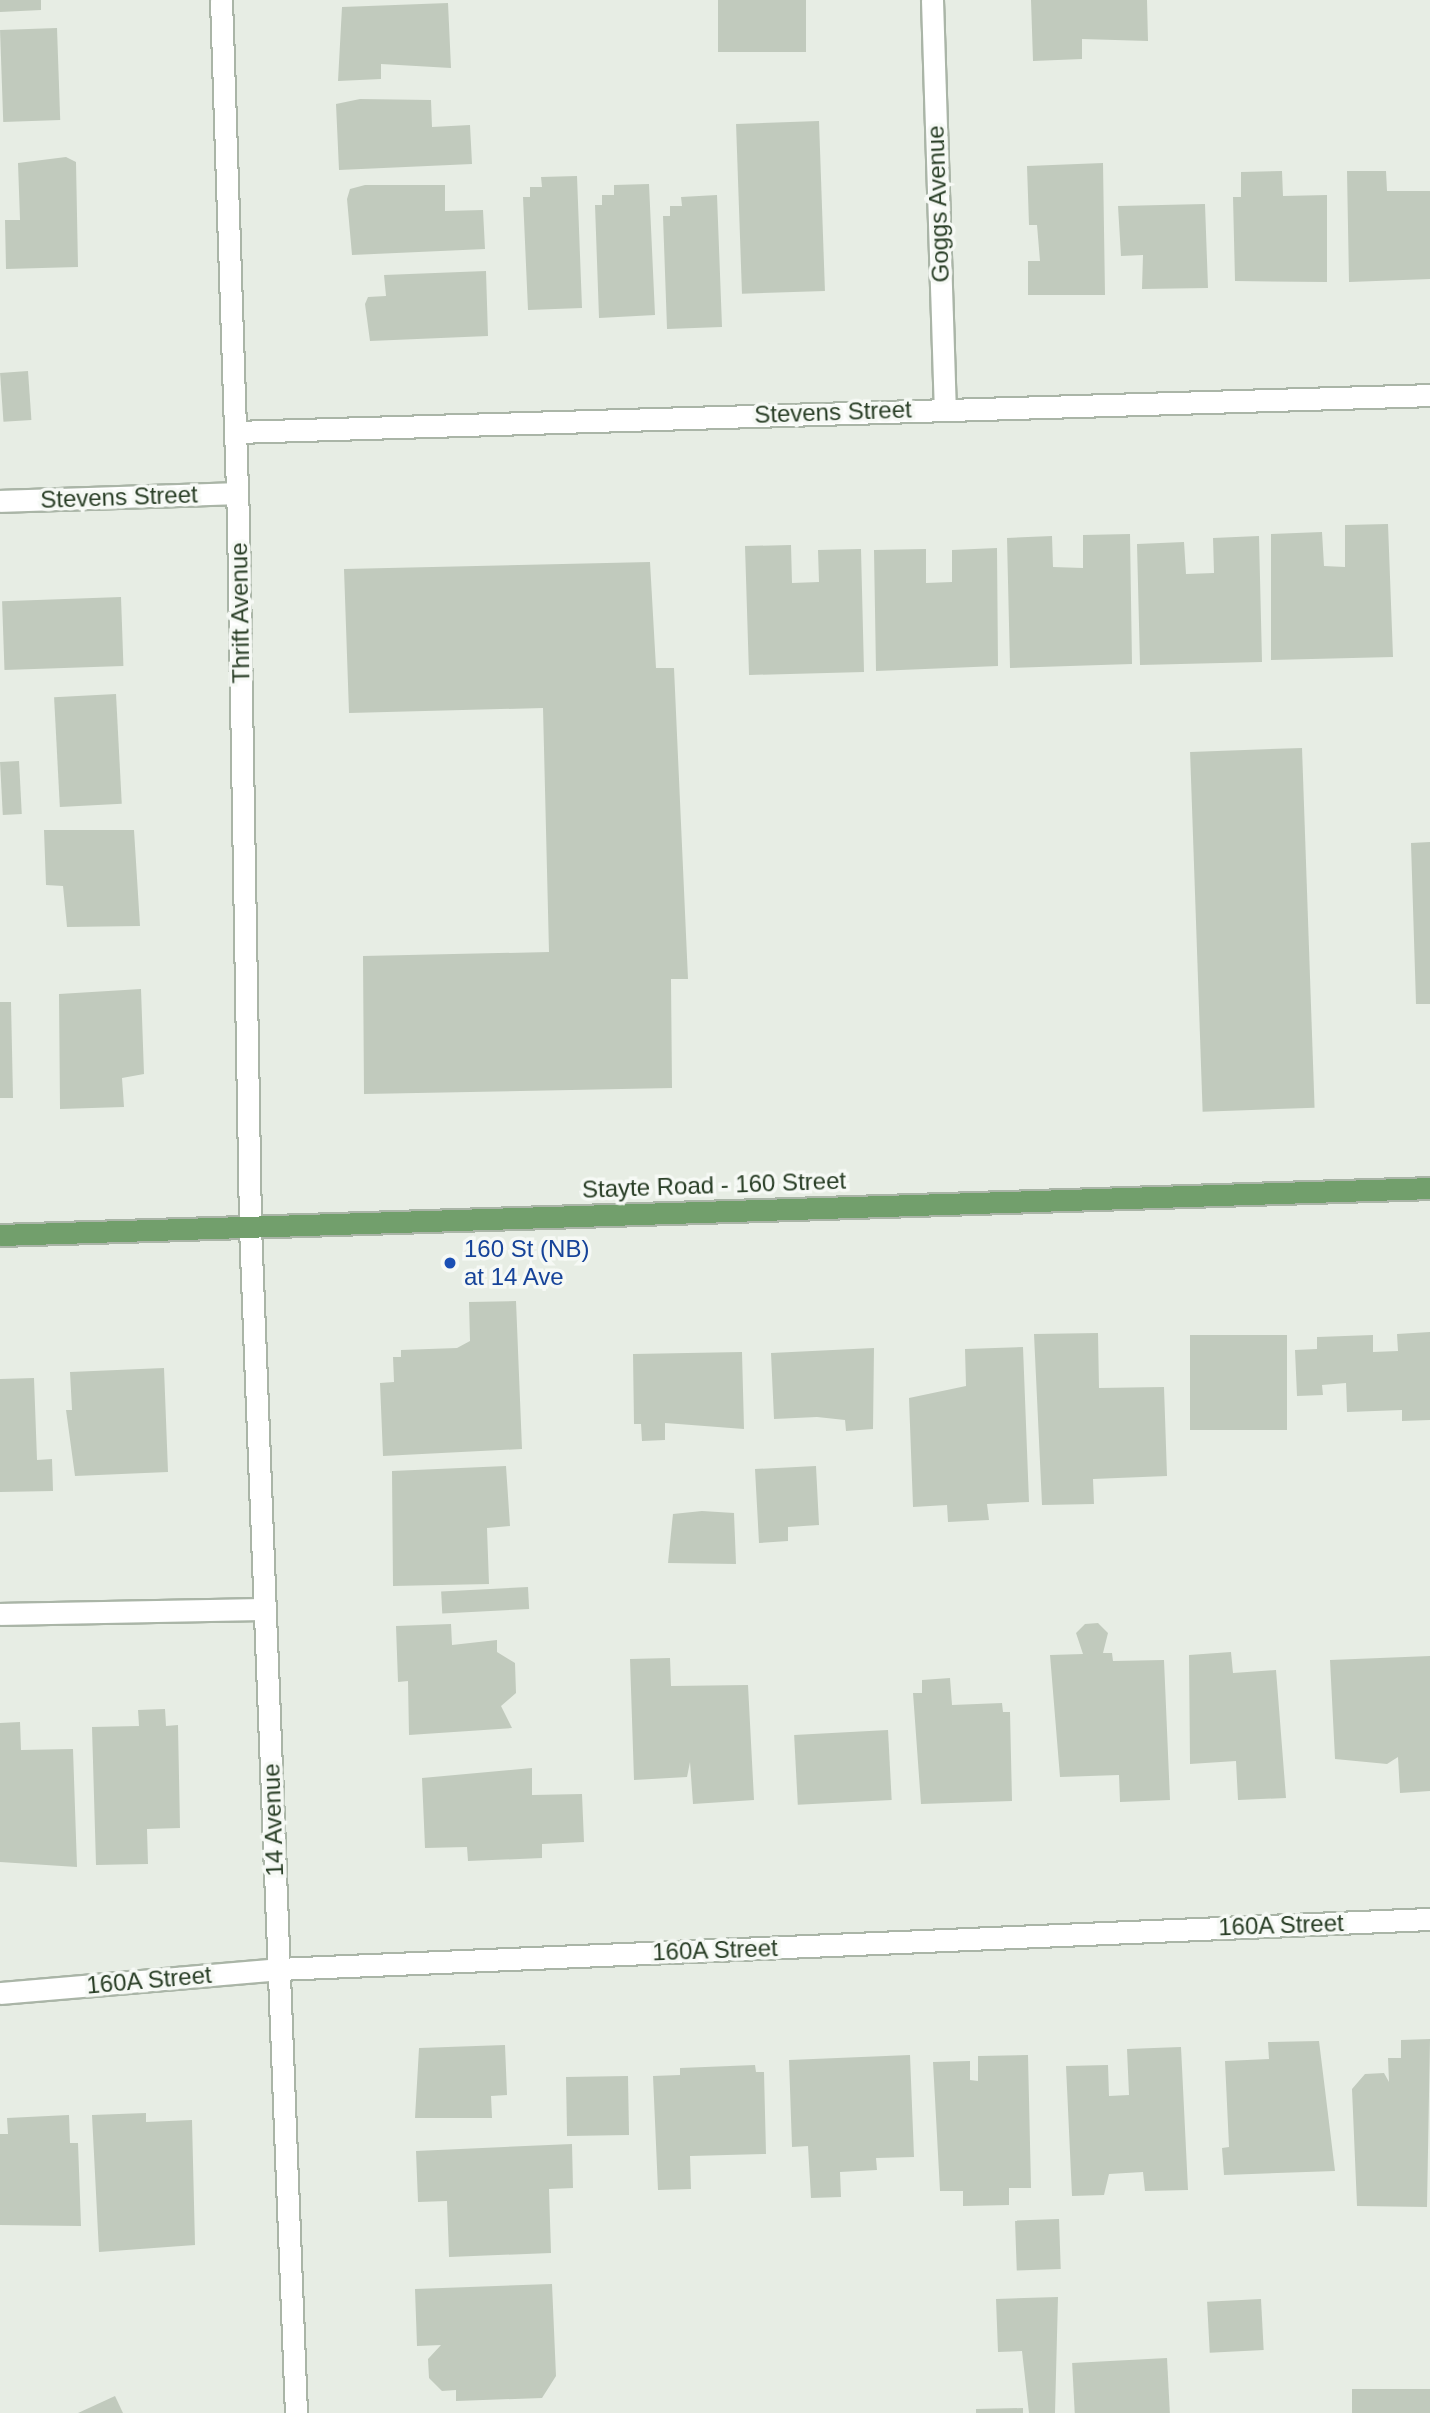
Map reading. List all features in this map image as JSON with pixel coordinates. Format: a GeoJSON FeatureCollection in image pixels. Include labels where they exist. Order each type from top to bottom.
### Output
{"type":"FeatureCollection","features":[{"type":"Feature","properties":{"kind":"main road","name":"Stayte Road - 160 Street"},"geometry":{"type":"LineString","coordinates":[[0,1235],[1430,1188]]}},
{"type":"Feature","properties":{"kind":"street","name":"Thrift Avenue"},"geometry":{"type":"LineString","coordinates":[[221,0],[236,432],[250,1227]]}},
{"type":"Feature","properties":{"kind":"street","name":"Goggs Avenue"},"geometry":{"type":"LineString","coordinates":[[932,0],[945,409]]}},
{"type":"Feature","properties":{"kind":"street","name":"Stevens Street"},"geometry":{"type":"LineString","coordinates":[[236,432],[1430,396]]}},
{"type":"Feature","properties":{"kind":"street","name":"Stevens Street"},"geometry":{"type":"LineString","coordinates":[[0,501],[237,493]]}},
{"type":"Feature","properties":{"kind":"street","name":"14 Avenue"},"geometry":{"type":"LineString","coordinates":[[250,1227],[296,2413]]}},
{"type":"Feature","properties":{"kind":"street"},"geometry":{"type":"LineString","coordinates":[[0,1614],[265,1609]]}},
{"type":"Feature","properties":{"kind":"street","name":"160A Street"},"geometry":{"type":"LineString","coordinates":[[0,1993],[279,1969],[1430,1919]]}},
{"type":"Feature","properties":{"kind":"building"},"geometry":{"type":"Polygon","coordinates":[[[0,0],[41,0],[41,10],[0,12],[0,0]]]}},
{"type":"Feature","properties":{"kind":"building"},"geometry":{"type":"Polygon","coordinates":[[[718,0],[806,0],[806,52],[718,52],[718,0]]]}},
{"type":"Feature","properties":{"kind":"building"},"geometry":{"type":"Polygon","coordinates":[[[1031,0],[1147,0],[1148,41],[1082,39],[1082,59],[1033,61],[1031,0]]]}},
{"type":"Feature","properties":{"kind":"building"},"geometry":{"type":"Polygon","coordinates":[[[448,3],[451,68],[381,64],[381,79],[338,81],[342,7],[448,3]]]}},
{"type":"Feature","properties":{"kind":"building"},"geometry":{"type":"Polygon","coordinates":[[[57,28],[60,120],[3,122],[0,30],[57,28]]]}},
{"type":"Feature","properties":{"kind":"building"},"geometry":{"type":"Polygon","coordinates":[[[360,99],[431,100],[432,127],[470,125],[472,164],[339,170],[336,104],[360,99]]]}},
{"type":"Feature","properties":{"kind":"building"},"geometry":{"type":"Polygon","coordinates":[[[819,121],[825,291],[742,294],[736,124],[819,121]]]}},
{"type":"Feature","properties":{"kind":"building"},"geometry":{"type":"Polygon","coordinates":[[[66,157],[76,162],[78,267],[6,269],[5,220],[20,220],[18,163],[66,157]]]}},
{"type":"Feature","properties":{"kind":"building"},"geometry":{"type":"Polygon","coordinates":[[[1103,163],[1105,295],[1028,295],[1028,261],[1040,261],[1037,225],[1029,225],[1027,166],[1103,163]]]}},
{"type":"Feature","properties":{"kind":"building"},"geometry":{"type":"Polygon","coordinates":[[[1282,171],[1283,196],[1327,195],[1327,282],[1235,281],[1233,197],[1241,197],[1241,172],[1282,171]]]}},
{"type":"Feature","properties":{"kind":"building"},"geometry":{"type":"Polygon","coordinates":[[[1347,171],[1386,171],[1387,191],[1430,191],[1430,279],[1349,282],[1347,171]]]}},
{"type":"Feature","properties":{"kind":"building"},"geometry":{"type":"Polygon","coordinates":[[[577,176],[582,308],[528,310],[523,197],[530,197],[530,187],[542,187],[541,177],[577,176]]]}},
{"type":"Feature","properties":{"kind":"building"},"geometry":{"type":"Polygon","coordinates":[[[649,184],[655,315],[599,318],[595,205],[602,205],[602,195],[614,195],[614,185],[649,184]]]}},
{"type":"Feature","properties":{"kind":"building"},"geometry":{"type":"Polygon","coordinates":[[[365,185],[445,185],[445,211],[483,210],[485,249],[352,255],[347,199],[350,189],[365,185]]]}},
{"type":"Feature","properties":{"kind":"building"},"geometry":{"type":"Polygon","coordinates":[[[717,195],[722,327],[667,329],[663,216],[670,216],[670,206],[682,206],[681,197],[717,195]]]}},
{"type":"Feature","properties":{"kind":"building"},"geometry":{"type":"Polygon","coordinates":[[[1205,204],[1208,288],[1142,289],[1143,255],[1121,256],[1118,206],[1205,204]]]}},
{"type":"Feature","properties":{"kind":"building"},"geometry":{"type":"Polygon","coordinates":[[[486,271],[488,336],[370,341],[365,304],[368,297],[386,296],[384,275],[486,271]]]}},
{"type":"Feature","properties":{"kind":"building"},"geometry":{"type":"Polygon","coordinates":[[[28,371],[31,420],[3,422],[0,373],[28,371]]]}},
{"type":"Feature","properties":{"kind":"building"},"geometry":{"type":"Polygon","coordinates":[[[1388,524],[1393,657],[1271,660],[1271,534],[1322,532],[1324,566],[1345,567],[1345,525],[1388,524]]]}},
{"type":"Feature","properties":{"kind":"building"},"geometry":{"type":"Polygon","coordinates":[[[1130,534],[1132,664],[1010,668],[1007,538],[1052,536],[1053,567],[1083,568],[1083,535],[1130,534]]]}},
{"type":"Feature","properties":{"kind":"building"},"geometry":{"type":"Polygon","coordinates":[[[1259,536],[1262,662],[1140,665],[1137,544],[1184,542],[1186,574],[1214,573],[1213,538],[1259,536]]]}},
{"type":"Feature","properties":{"kind":"building"},"geometry":{"type":"Polygon","coordinates":[[[791,545],[792,583],[819,582],[818,550],[861,549],[864,672],[749,675],[745,546],[791,545]]]}},
{"type":"Feature","properties":{"kind":"building"},"geometry":{"type":"Polygon","coordinates":[[[997,548],[998,666],[876,671],[874,550],[926,549],[926,583],[952,582],[952,550],[997,548]]]}},
{"type":"Feature","properties":{"kind":"building"},"geometry":{"type":"Polygon","coordinates":[[[650,562],[656,668],[674,668],[688,979],[671,979],[672,1088],[364,1094],[363,956],[549,952],[543,708],[349,713],[344,569],[650,562]]]}},
{"type":"Feature","properties":{"kind":"building"},"geometry":{"type":"Polygon","coordinates":[[[121,597],[123,666],[4,670],[2,601],[121,597]]]}},
{"type":"Feature","properties":{"kind":"building"},"geometry":{"type":"Polygon","coordinates":[[[116,694],[122,804],[60,807],[54,697],[116,694]]]}},
{"type":"Feature","properties":{"kind":"building"},"geometry":{"type":"Polygon","coordinates":[[[1302,748],[1315,1108],[1203,1112],[1190,752],[1302,748]]]}},
{"type":"Feature","properties":{"kind":"building"},"geometry":{"type":"Polygon","coordinates":[[[19,761],[22,814],[3,815],[0,762],[19,761]]]}},
{"type":"Feature","properties":{"kind":"building"},"geometry":{"type":"Polygon","coordinates":[[[44,830],[134,830],[140,926],[67,927],[63,886],[46,885],[44,830]]]}},
{"type":"Feature","properties":{"kind":"building"},"geometry":{"type":"Polygon","coordinates":[[[1430,842],[1430,1004],[1416,1004],[1411,843],[1430,842]]]}},
{"type":"Feature","properties":{"kind":"building"},"geometry":{"type":"Polygon","coordinates":[[[141,989],[144,1074],[122,1078],[124,1107],[60,1109],[59,994],[141,989]]]}},
{"type":"Feature","properties":{"kind":"building"},"geometry":{"type":"Polygon","coordinates":[[[0,1002],[11,1002],[13,1098],[0,1098],[0,1002]]]}},
{"type":"Feature","properties":{"kind":"building"},"geometry":{"type":"Polygon","coordinates":[[[516,1301],[522,1449],[383,1456],[380,1383],[394,1382],[393,1357],[401,1357],[401,1350],[457,1348],[470,1341],[469,1302],[516,1301]]]}},
{"type":"Feature","properties":{"kind":"building"},"geometry":{"type":"Polygon","coordinates":[[[1430,1332],[1430,1420],[1402,1421],[1402,1410],[1347,1412],[1346,1383],[1322,1385],[1323,1395],[1297,1396],[1295,1350],[1317,1349],[1317,1337],[1373,1335],[1373,1352],[1398,1351],[1397,1334],[1430,1332]]]}},
{"type":"Feature","properties":{"kind":"building"},"geometry":{"type":"Polygon","coordinates":[[[1098,1333],[1099,1388],[1164,1387],[1167,1476],[1093,1479],[1094,1504],[1042,1505],[1034,1334],[1098,1333]]]}},
{"type":"Feature","properties":{"kind":"building"},"geometry":{"type":"Polygon","coordinates":[[[1190,1335],[1287,1335],[1287,1430],[1190,1430],[1190,1335]]]}},
{"type":"Feature","properties":{"kind":"building"},"geometry":{"type":"Polygon","coordinates":[[[1023,1347],[1029,1502],[987,1504],[989,1520],[948,1522],[947,1505],[913,1507],[909,1398],[966,1386],[965,1349],[1023,1347]]]}},
{"type":"Feature","properties":{"kind":"building"},"geometry":{"type":"Polygon","coordinates":[[[874,1348],[873,1429],[846,1431],[845,1420],[817,1417],[774,1419],[771,1353],[874,1348]]]}},
{"type":"Feature","properties":{"kind":"building"},"geometry":{"type":"Polygon","coordinates":[[[742,1352],[744,1429],[665,1423],[665,1440],[642,1441],[641,1424],[634,1424],[633,1354],[742,1352]]]}},
{"type":"Feature","properties":{"kind":"building"},"geometry":{"type":"Polygon","coordinates":[[[164,1368],[168,1472],[75,1476],[66,1410],[72,1410],[70,1372],[164,1368]]]}},
{"type":"Feature","properties":{"kind":"building"},"geometry":{"type":"Polygon","coordinates":[[[34,1378],[37,1460],[52,1459],[53,1491],[0,1492],[0,1379],[34,1378]]]}},
{"type":"Feature","properties":{"kind":"building"},"geometry":{"type":"Polygon","coordinates":[[[506,1466],[510,1526],[487,1528],[489,1584],[393,1586],[392,1471],[506,1466]]]}},
{"type":"Feature","properties":{"kind":"building"},"geometry":{"type":"Polygon","coordinates":[[[816,1466],[819,1525],[788,1527],[788,1541],[759,1543],[755,1469],[816,1466]]]}},
{"type":"Feature","properties":{"kind":"building"},"geometry":{"type":"Polygon","coordinates":[[[702,1511],[734,1513],[736,1564],[668,1563],[673,1514],[702,1511]]]}},
{"type":"Feature","properties":{"kind":"building"},"geometry":{"type":"Polygon","coordinates":[[[528,1587],[529,1609],[442,1614],[441,1592],[528,1587]]]}},
{"type":"Feature","properties":{"kind":"building"},"geometry":{"type":"Polygon","coordinates":[[[1098,1623],[1108,1633],[1103,1653],[1112,1653],[1113,1661],[1164,1660],[1170,1800],[1120,1802],[1119,1775],[1060,1777],[1050,1655],[1083,1654],[1076,1633],[1085,1624],[1098,1623]]]}},
{"type":"Feature","properties":{"kind":"building"},"geometry":{"type":"Polygon","coordinates":[[[451,1624],[452,1645],[497,1640],[497,1652],[515,1663],[516,1693],[501,1706],[512,1728],[409,1735],[408,1681],[398,1682],[396,1626],[451,1624]]]}},
{"type":"Feature","properties":{"kind":"building"},"geometry":{"type":"Polygon","coordinates":[[[1231,1652],[1233,1673],[1276,1670],[1286,1798],[1238,1800],[1236,1761],[1190,1764],[1189,1655],[1231,1652]]]}},
{"type":"Feature","properties":{"kind":"building"},"geometry":{"type":"Polygon","coordinates":[[[1430,1656],[1430,1791],[1400,1793],[1398,1757],[1387,1764],[1335,1759],[1330,1660],[1430,1656]]]}},
{"type":"Feature","properties":{"kind":"building"},"geometry":{"type":"Polygon","coordinates":[[[670,1658],[671,1686],[748,1685],[754,1800],[693,1804],[690,1762],[687,1777],[634,1780],[630,1659],[670,1658]]]}},
{"type":"Feature","properties":{"kind":"building"},"geometry":{"type":"Polygon","coordinates":[[[950,1678],[952,1705],[1002,1703],[1003,1712],[1010,1712],[1012,1801],[921,1804],[913,1693],[922,1693],[922,1680],[950,1678]]]}},
{"type":"Feature","properties":{"kind":"building"},"geometry":{"type":"Polygon","coordinates":[[[165,1709],[166,1726],[178,1725],[180,1828],[147,1829],[148,1864],[96,1865],[92,1727],[139,1726],[138,1710],[165,1709]]]}},
{"type":"Feature","properties":{"kind":"building"},"geometry":{"type":"Polygon","coordinates":[[[20,1722],[21,1750],[73,1749],[77,1867],[0,1862],[0,1723],[20,1722]]]}},
{"type":"Feature","properties":{"kind":"building"},"geometry":{"type":"Polygon","coordinates":[[[888,1730],[892,1800],[798,1805],[794,1735],[888,1730]]]}},
{"type":"Feature","properties":{"kind":"building"},"geometry":{"type":"Polygon","coordinates":[[[532,1768],[532,1795],[582,1794],[584,1842],[542,1844],[542,1858],[468,1861],[467,1847],[425,1848],[422,1778],[532,1768]]]}},
{"type":"Feature","properties":{"kind":"building"},"geometry":{"type":"Polygon","coordinates":[[[1430,2039],[1427,2207],[1357,2206],[1352,2089],[1365,2074],[1384,2073],[1389,2082],[1388,2058],[1401,2058],[1401,2040],[1430,2039]]]}},
{"type":"Feature","properties":{"kind":"building"},"geometry":{"type":"Polygon","coordinates":[[[1319,2041],[1335,2171],[1224,2175],[1222,2148],[1229,2147],[1225,2061],[1269,2059],[1268,2042],[1319,2041]]]}},
{"type":"Feature","properties":{"kind":"building"},"geometry":{"type":"Polygon","coordinates":[[[505,2045],[507,2095],[491,2096],[492,2118],[415,2118],[419,2048],[505,2045]]]}},
{"type":"Feature","properties":{"kind":"building"},"geometry":{"type":"Polygon","coordinates":[[[1181,2047],[1188,2190],[1145,2191],[1143,2172],[1109,2174],[1104,2195],[1072,2196],[1066,2066],[1108,2065],[1109,2096],[1129,2095],[1127,2049],[1181,2047]]]}},
{"type":"Feature","properties":{"kind":"building"},"geometry":{"type":"Polygon","coordinates":[[[910,2055],[914,2157],[876,2158],[877,2170],[840,2172],[841,2197],[811,2198],[808,2146],[792,2147],[789,2060],[910,2055]]]}},
{"type":"Feature","properties":{"kind":"building"},"geometry":{"type":"Polygon","coordinates":[[[1028,2055],[1031,2188],[1009,2188],[1009,2205],[963,2206],[963,2191],[940,2191],[933,2062],[970,2061],[970,2080],[978,2081],[978,2056],[1028,2055]]]}},
{"type":"Feature","properties":{"kind":"building"},"geometry":{"type":"Polygon","coordinates":[[[755,2065],[756,2072],[764,2072],[766,2154],[690,2156],[691,2189],[658,2190],[653,2076],[680,2075],[680,2068],[755,2065]]]}},
{"type":"Feature","properties":{"kind":"building"},"geometry":{"type":"Polygon","coordinates":[[[628,2076],[629,2135],[567,2136],[566,2077],[628,2076]]]}},
{"type":"Feature","properties":{"kind":"building"},"geometry":{"type":"Polygon","coordinates":[[[146,2113],[146,2122],[192,2120],[195,2245],[99,2252],[92,2115],[146,2113]]]}},
{"type":"Feature","properties":{"kind":"building"},"geometry":{"type":"Polygon","coordinates":[[[69,2115],[70,2143],[78,2143],[81,2226],[0,2225],[0,2134],[8,2134],[7,2118],[69,2115]]]}},
{"type":"Feature","properties":{"kind":"building"},"geometry":{"type":"Polygon","coordinates":[[[572,2144],[573,2188],[549,2189],[551,2253],[449,2257],[447,2201],[418,2202],[416,2151],[572,2144]]]}},
{"type":"Feature","properties":{"kind":"building"},"geometry":{"type":"Polygon","coordinates":[[[1059,2219],[1061,2269],[1017,2271],[1015,2221],[1059,2219]]]}},
{"type":"Feature","properties":{"kind":"building"},"geometry":{"type":"Polygon","coordinates":[[[552,2284],[556,2376],[542,2398],[456,2401],[456,2390],[442,2391],[429,2378],[428,2359],[441,2345],[417,2346],[415,2289],[552,2284]]]}},
{"type":"Feature","properties":{"kind":"building"},"geometry":{"type":"Polygon","coordinates":[[[1058,2297],[1055,2413],[1029,2413],[1022,2351],[998,2352],[996,2299],[1058,2297]]]}},
{"type":"Feature","properties":{"kind":"building"},"geometry":{"type":"Polygon","coordinates":[[[1261,2299],[1264,2350],[1210,2353],[1207,2302],[1261,2299]]]}},
{"type":"Feature","properties":{"kind":"building"},"geometry":{"type":"Polygon","coordinates":[[[1167,2358],[1170,2413],[1075,2413],[1072,2363],[1167,2358]]]}},
{"type":"Feature","properties":{"kind":"building"},"geometry":{"type":"Polygon","coordinates":[[[1352,2389],[1430,2389],[1430,2413],[1352,2413],[1352,2389]]]}},
{"type":"Feature","properties":{"kind":"building"},"geometry":{"type":"Polygon","coordinates":[[[115,2396],[123,2413],[78,2413],[115,2396]]]}},
{"type":"Feature","properties":{"kind":"building"},"geometry":{"type":"Polygon","coordinates":[[[1023,2408],[1023,2413],[976,2413],[976,2409],[1023,2408]]]}},
{"type":"Feature","properties":{"kind":"place","name":"160 St (NB) at 14 Ave"},"geometry":{"type":"Point","coordinates":[450,1263]}}]}
